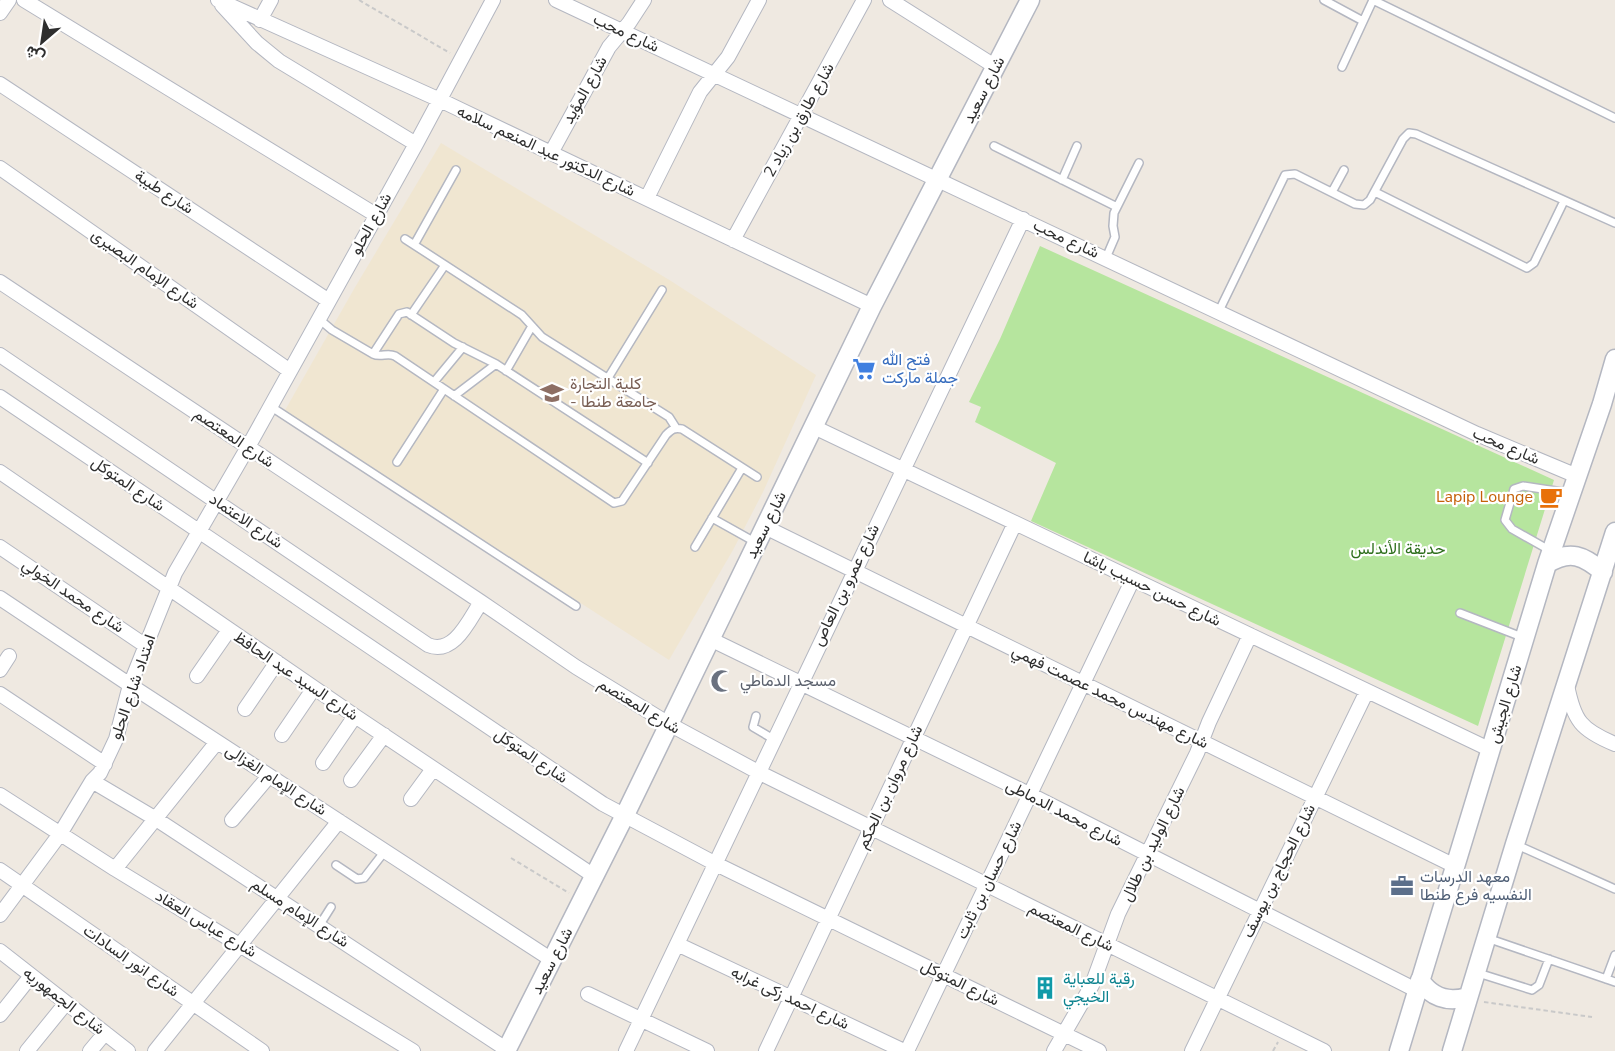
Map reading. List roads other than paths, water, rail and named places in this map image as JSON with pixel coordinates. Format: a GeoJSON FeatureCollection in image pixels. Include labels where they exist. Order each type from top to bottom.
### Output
{"type":"FeatureCollection","features":[{"type":"Feature","properties":{"kind":"main road","name":"شارع سعيد"},"geometry":{"type":"LineString","coordinates":[[506,1050],[624,817],[872,306],[1030,0]]}},
{"type":"Feature","properties":{"kind":"main road","name":"شارع الجيش"},"geometry":{"type":"LineString","coordinates":[[1400,1051],[1418,985],[1549,557],[1575,485],[1615,359]]}},
{"type":"Feature","properties":{"kind":"main road"},"geometry":{"type":"LineString","coordinates":[[1452,1051],[1485,938],[1615,532]]}},
{"type":"Feature","properties":{"kind":"main road"},"geometry":{"type":"LineString","coordinates":[[1549,557],[1566,555],[1580,557],[1593,563],[1604,572]]}},
{"type":"Feature","properties":{"kind":"main road"},"geometry":{"type":"LineString","coordinates":[[1418,985],[1425,987],[1440,998],[1467,999]]}},
{"type":"Feature","properties":{"kind":"street"},"geometry":{"type":"LineString","coordinates":[[0,13],[9,0]]}},
{"type":"Feature","properties":{"kind":"street"},"geometry":{"type":"LineString","coordinates":[[24,0],[376,215]]}},
{"type":"Feature","properties":{"kind":"street"},"geometry":{"type":"LineString","coordinates":[[218,0],[257,43],[279,61],[416,144]]}},
{"type":"Feature","properties":{"kind":"street","name":"شارع الدكتور عبد المنعم سلامه"},"geometry":{"type":"LineString","coordinates":[[218,0],[440,100],[872,306]]}},
{"type":"Feature","properties":{"kind":"street"},"geometry":{"type":"LineString","coordinates":[[260,20],[271,0]]}},
{"type":"Feature","properties":{"kind":"street","name":"شارع الحلو"},"geometry":{"type":"LineString","coordinates":[[248,447],[493,0]]}},
{"type":"Feature","properties":{"kind":"street","name":"شارع محب"},"geometry":{"type":"LineString","coordinates":[[556,0],[1219,311],[1477,434],[1575,485]]}},
{"type":"Feature","properties":{"kind":"street","name":"شارع المؤيد"},"geometry":{"type":"LineString","coordinates":[[551,153],[609,47],[636,14],[644,0]]}},
{"type":"Feature","properties":{"kind":"street"},"geometry":{"type":"LineString","coordinates":[[647,198],[700,92],[728,57],[759,0]]}},
{"type":"Feature","properties":{"kind":"street","name":"شارع طارق بن زياد 2"},"geometry":{"type":"LineString","coordinates":[[733,240],[864,0]]}},
{"type":"Feature","properties":{"kind":"street"},"geometry":{"type":"LineString","coordinates":[[890,0],[996,67]]}},
{"type":"Feature","properties":{"kind":"street","name":"شارع طيبة"},"geometry":{"type":"LineString","coordinates":[[0,84],[329,301]]}},
{"type":"Feature","properties":{"kind":"street","name":"شارع الإمام البصيرى"},"geometry":{"type":"LineString","coordinates":[[0,168],[290,370]]}},
{"type":"Feature","properties":{"kind":"street","name":"شارع عمرو بن العاص"},"geometry":{"type":"LineString","coordinates":[[626,1051],[760,773],[853,571],[1023,219]]}},
{"type":"Feature","properties":{"kind":"street","name":"شارع المعتصم"},"geometry":{"type":"LineString","coordinates":[[0,282],[576,667],[669,724],[760,773],[1324,1051]]}},
{"type":"Feature","properties":{"kind":"street","name":"شارع الاعتماد"},"geometry":{"type":"LineString","coordinates":[[0,355],[432,647],[443,648],[453,642],[481,602]]}},
{"type":"Feature","properties":{"kind":"street","name":"شارع المتوكل"},"geometry":{"type":"LineString","coordinates":[[0,397],[582,791],[624,817],[1099,1051]]}},
{"type":"Feature","properties":{"kind":"street","name":"شارع حسن حسيب باشا"},"geometry":{"type":"LineString","coordinates":[[814,427],[1491,750]]}},
{"type":"Feature","properties":{"kind":"street","name":"امتداد شارع الحلو"},"geometry":{"type":"LineString","coordinates":[[0,915],[60,834],[105,764],[124,712],[130,685],[168,588],[215,501],[248,447]]}},
{"type":"Feature","properties":{"kind":"street","name":"شارع السيد عبد الحافظ"},"geometry":{"type":"LineString","coordinates":[[0,472],[355,716],[594,876]]}},
{"type":"Feature","properties":{"kind":"street","name":"شارع مروان بن الحكم"},"geometry":{"type":"LineString","coordinates":[[766,1051],[1015,523]]}},
{"type":"Feature","properties":{"kind":"street","name":"شارع مهندس محمد عصمت فهمي"},"geometry":{"type":"LineString","coordinates":[[761,535],[853,571],[1455,866]]}},
{"type":"Feature","properties":{"kind":"street","name":"شارع محمد الخولي"},"geometry":{"type":"LineString","coordinates":[[0,547],[146,646]]}},
{"type":"Feature","properties":{"kind":"street","name":"شارع حسان بن ثابت"},"geometry":{"type":"LineString","coordinates":[[905,1051],[944,975],[1133,579]]}},
{"type":"Feature","properties":{"kind":"street","name":"شارع الإمام الغزالى"},"geometry":{"type":"LineString","coordinates":[[0,598],[552,960]]}},
{"type":"Feature","properties":{"kind":"street"},"geometry":{"type":"LineString","coordinates":[[197,676],[229,630]]}},
{"type":"Feature","properties":{"kind":"street","name":"شارع الوليد بن طلال"},"geometry":{"type":"LineString","coordinates":[[1054,1051],[1092,985],[1118,914],[1202,742],[1250,635]]}},
{"type":"Feature","properties":{"kind":"street","name":"شارع محمد الدماطى"},"geometry":{"type":"LineString","coordinates":[[711,639],[1030,795],[1259,913],[1418,985]]}},
{"type":"Feature","properties":{"kind":"street"},"geometry":{"type":"LineString","coordinates":[[0,670],[9,656]]}},
{"type":"Feature","properties":{"kind":"street"},"geometry":{"type":"LineString","coordinates":[[245,709],[277,662]]}},
{"type":"Feature","properties":{"kind":"street"},"geometry":{"type":"LineString","coordinates":[[1567,685],[1571,709],[1577,719],[1592,733],[1615,744]]}},
{"type":"Feature","properties":{"kind":"street"},"geometry":{"type":"LineString","coordinates":[[282,735],[314,688]]}},
{"type":"Feature","properties":{"kind":"street","name":"شارع الحجاج بن يوسف"},"geometry":{"type":"LineString","coordinates":[[1192,1051],[1367,691]]}},
{"type":"Feature","properties":{"kind":"street"},"geometry":{"type":"LineString","coordinates":[[0,694],[105,764]]}},
{"type":"Feature","properties":{"kind":"street"},"geometry":{"type":"LineString","coordinates":[[323,763],[355,716]]}},
{"type":"Feature","properties":{"kind":"street"},"geometry":{"type":"LineString","coordinates":[[351,780],[384,735]]}},
{"type":"Feature","properties":{"kind":"street"},"geometry":{"type":"LineString","coordinates":[[115,870],[217,742]]}},
{"type":"Feature","properties":{"kind":"street"},"geometry":{"type":"LineString","coordinates":[[411,799],[433,768]]}},
{"type":"Feature","properties":{"kind":"street"},"geometry":{"type":"LineString","coordinates":[[232,820],[269,776]]}},
{"type":"Feature","properties":{"kind":"street","name":"شارع الإمام مسلم"},"geometry":{"type":"LineString","coordinates":[[92,781],[156,819],[506,1050]]}},
{"type":"Feature","properties":{"kind":"street","name":"شارع عباس العقاد"},"geometry":{"type":"LineString","coordinates":[[0,795],[115,870],[413,1051]]}},
{"type":"Feature","properties":{"kind":"street"},"geometry":{"type":"LineString","coordinates":[[155,1051],[339,821]]}},
{"type":"Feature","properties":{"kind":"street","name":"شارع انور السادات"},"geometry":{"type":"LineString","coordinates":[[0,870],[262,1051]]}},
{"type":"Feature","properties":{"kind":"street","name":"شارع احمد زكى غرابه"},"geometry":{"type":"LineString","coordinates":[[677,944],[905,1051]]}},
{"type":"Feature","properties":{"kind":"street","name":"شارع الجمهوريه"},"geometry":{"type":"LineString","coordinates":[[0,951],[128,1051]]}},
{"type":"Feature","properties":{"kind":"street"},"geometry":{"type":"LineString","coordinates":[[0,1015],[31,976]]}},
{"type":"Feature","properties":{"kind":"street"},"geometry":{"type":"LineString","coordinates":[[588,994],[707,1051]]}},
{"type":"Feature","properties":{"kind":"street"},"geometry":{"type":"LineString","coordinates":[[27,1051],[66,1003]]}},
{"type":"Feature","properties":{"kind":"street"},"geometry":{"type":"LineString","coordinates":[[90,1051],[105,1033]]}},
{"type":"Feature","properties":{"kind":"lane"},"geometry":{"type":"LineString","coordinates":[[1324,0],[1363,21]]}},
{"type":"Feature","properties":{"kind":"lane"},"geometry":{"type":"LineString","coordinates":[[1342,67],[1373,0],[1615,118]]}},
{"type":"Feature","properties":{"kind":"lane"},"geometry":{"type":"LineString","coordinates":[[1219,311],[1285,175],[1295,174],[1359,206],[1367,203],[1375,192],[1405,136],[1412,133],[1615,223]]}},
{"type":"Feature","properties":{"kind":"lane"},"geometry":{"type":"LineString","coordinates":[[994,146],[1117,207]]}},
{"type":"Feature","properties":{"kind":"lane"},"geometry":{"type":"LineString","coordinates":[[1062,180],[1077,147]]}},
{"type":"Feature","properties":{"kind":"lane"},"geometry":{"type":"LineString","coordinates":[[1106,258],[1115,237],[1112,220],[1139,163]]}},
{"type":"Feature","properties":{"kind":"lane"},"geometry":{"type":"LineString","coordinates":[[414,244],[456,170]]}},
{"type":"Feature","properties":{"kind":"lane"},"geometry":{"type":"LineString","coordinates":[[1332,192],[1344,170]]}},
{"type":"Feature","properties":{"kind":"lane"},"geometry":{"type":"LineString","coordinates":[[1375,192],[1527,268],[1534,263],[1564,201]]}},
{"type":"Feature","properties":{"kind":"lane"},"geometry":{"type":"LineString","coordinates":[[405,239],[522,315],[542,337],[672,419],[676,428]]}},
{"type":"Feature","properties":{"kind":"lane"},"geometry":{"type":"LineString","coordinates":[[411,315],[445,265]]}},
{"type":"Feature","properties":{"kind":"lane"},"geometry":{"type":"LineString","coordinates":[[608,378],[662,290]]}},
{"type":"Feature","properties":{"kind":"lane"},"geometry":{"type":"LineString","coordinates":[[373,354],[399,314],[404,311],[445,338],[506,370],[648,463]]}},
{"type":"Feature","properties":{"kind":"lane"},"geometry":{"type":"LineString","coordinates":[[318,318],[332,330],[373,354],[395,356],[614,503],[625,498],[666,435],[670,430],[676,428],[682,429],[757,477]]}},
{"type":"Feature","properties":{"kind":"lane"},"geometry":{"type":"LineString","coordinates":[[506,370],[532,326]]}},
{"type":"Feature","properties":{"kind":"lane"},"geometry":{"type":"LineString","coordinates":[[434,382],[463,347]]}},
{"type":"Feature","properties":{"kind":"lane"},"geometry":{"type":"LineString","coordinates":[[454,396],[496,364]]}},
{"type":"Feature","properties":{"kind":"lane"},"geometry":{"type":"LineString","coordinates":[[397,462],[444,389]]}},
{"type":"Feature","properties":{"kind":"lane"},"geometry":{"type":"LineString","coordinates":[[270,406],[576,606]]}},
{"type":"Feature","properties":{"kind":"lane"},"geometry":{"type":"LineString","coordinates":[[695,547],[742,468]]}},
{"type":"Feature","properties":{"kind":"lane"},"geometry":{"type":"LineString","coordinates":[[1549,557],[1512,529],[1505,520],[1514,489],[1523,486],[1575,485]]}},
{"type":"Feature","properties":{"kind":"lane"},"geometry":{"type":"LineString","coordinates":[[712,518],[761,535]]}},
{"type":"Feature","properties":{"kind":"lane"},"geometry":{"type":"LineString","coordinates":[[1460,613],[1525,638]]}},
{"type":"Feature","properties":{"kind":"lane"},"geometry":{"type":"LineString","coordinates":[[756,716],[753,727],[775,740]]}},
{"type":"Feature","properties":{"kind":"lane"},"geometry":{"type":"LineString","coordinates":[[1515,844],[1615,889]]}},
{"type":"Feature","properties":{"kind":"lane"},"geometry":{"type":"LineString","coordinates":[[336,865],[357,879],[364,878],[385,851]]}},
{"type":"Feature","properties":{"kind":"lane"},"geometry":{"type":"LineString","coordinates":[[318,926],[331,907]]}},
{"type":"Feature","properties":{"kind":"lane"},"geometry":{"type":"LineString","coordinates":[[1485,938],[1615,982]]}},
{"type":"Feature","properties":{"kind":"lane"},"geometry":{"type":"LineString","coordinates":[[1606,979],[1615,956]]}},
{"type":"Feature","properties":{"kind":"lane"},"geometry":{"type":"LineString","coordinates":[[1475,972],[1532,990],[1539,985],[1549,959]]}},
{"type":"Feature","properties":{"kind":"place","name":"فتح الله جملة ماركت"},"geometry":{"type":"Point","coordinates":[864,369]}},
{"type":"Feature","properties":{"kind":"place","name":"كلية التجارة - جامعة طنطا"},"geometry":{"type":"Point","coordinates":[552,393]}},
{"type":"Feature","properties":{"kind":"place","name":"Lapip Lounge"},"geometry":{"type":"Point","coordinates":[1551,497]}},
{"type":"Feature","properties":{"kind":"place","name":"مسجد الدماطي"},"geometry":{"type":"Point","coordinates":[722,681]}},
{"type":"Feature","properties":{"kind":"place","name":"معهد الدرسات النفسيه فرع طنطا"},"geometry":{"type":"Point","coordinates":[1402,886]}},
{"type":"Feature","properties":{"kind":"place","name":"رقية للعباية الخيجي"},"geometry":{"type":"Point","coordinates":[1045,988]}},
{"type":"Feature","properties":{"kind":"park label","name":"حديقة الأندلس"},"geometry":{"type":"Point","coordinates":[1398,549]}}]}
